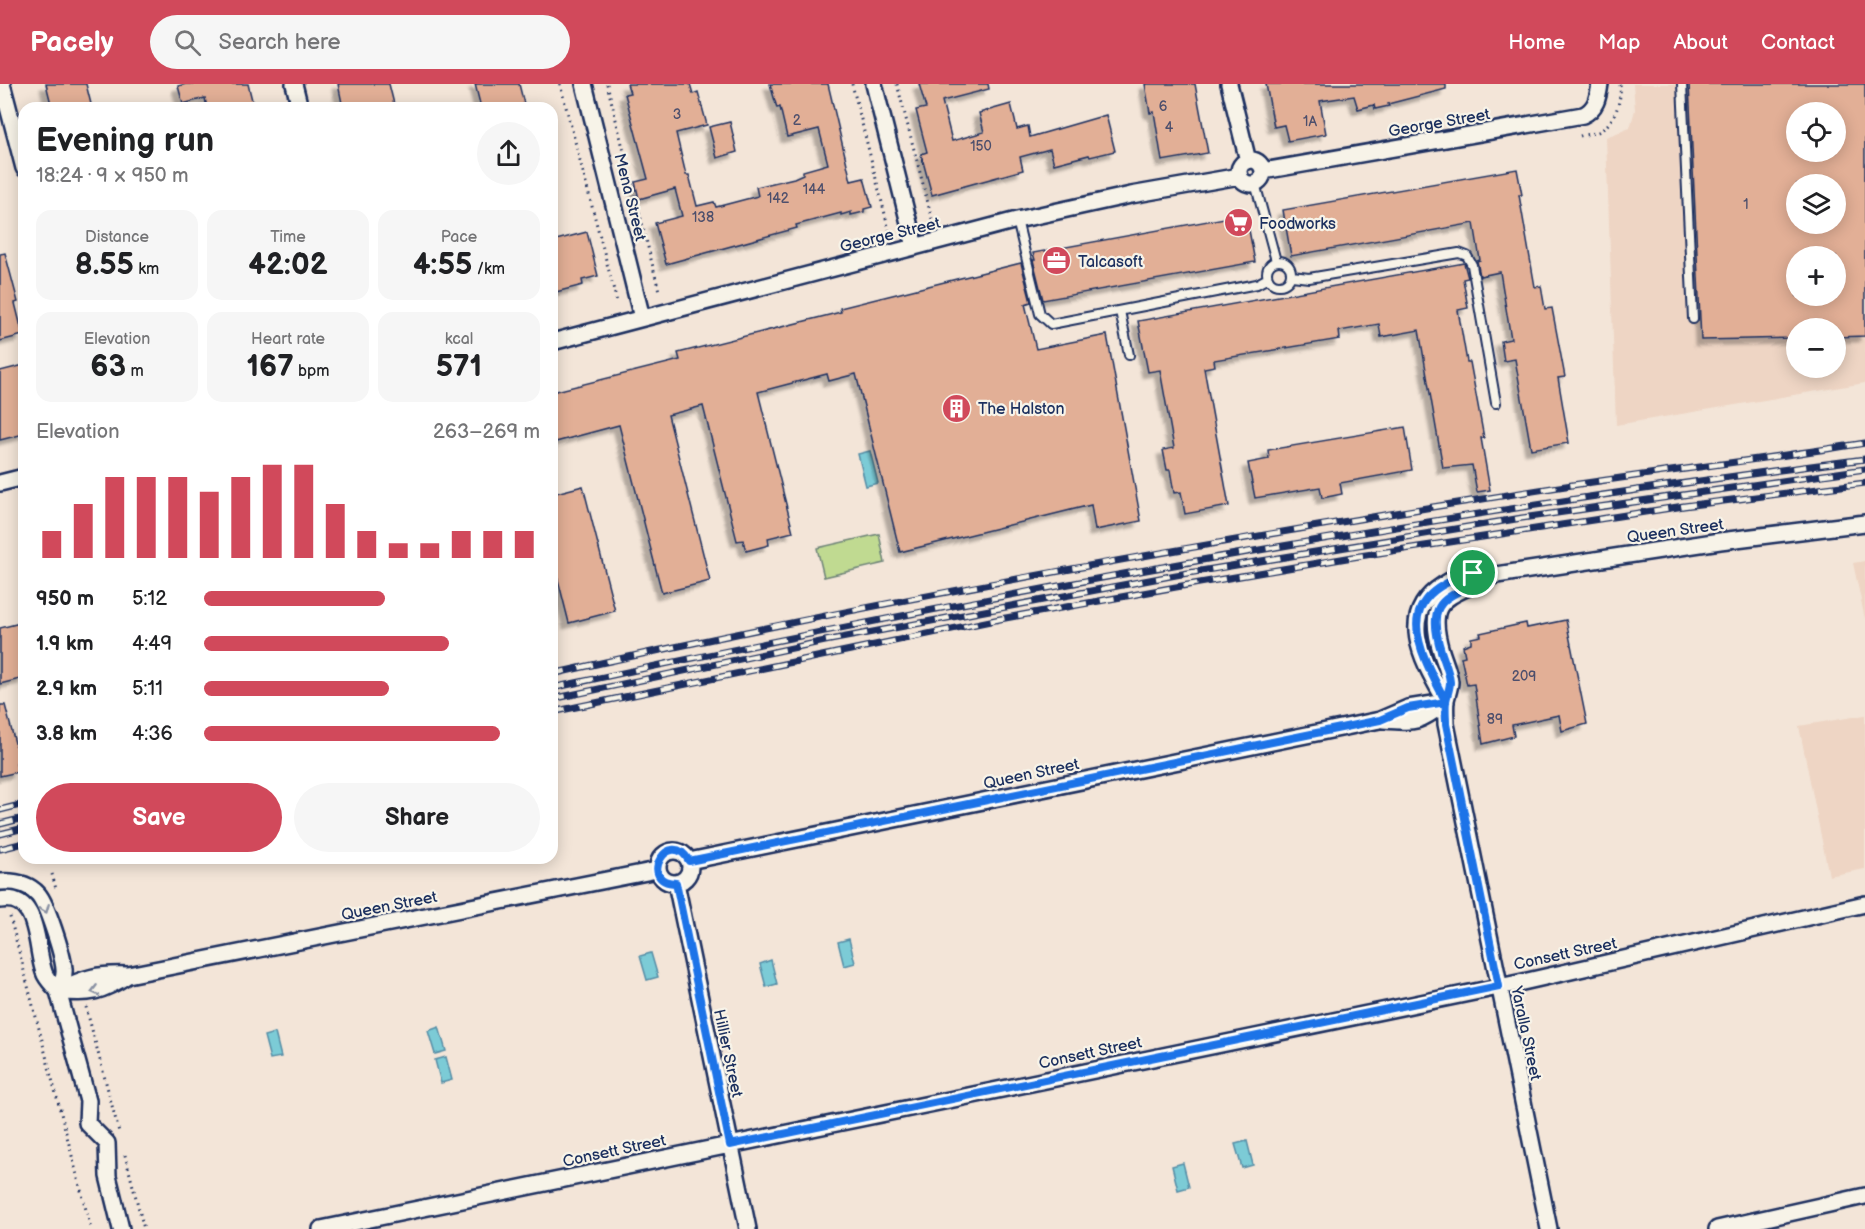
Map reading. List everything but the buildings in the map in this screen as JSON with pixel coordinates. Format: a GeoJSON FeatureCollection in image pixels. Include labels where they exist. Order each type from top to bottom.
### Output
{"type":"FeatureCollection","features":[{"type":"Feature","properties":{"kind":"street"},"geometry":{"type":"LineString","coordinates":[[2,84],[18,145]]}},
{"type":"Feature","properties":{"kind":"street"},"geometry":{"type":"LineString","coordinates":[[294,84],[298,102]]}},
{"type":"Feature","properties":{"kind":"street","name":"Mena Street"},"geometry":{"type":"LineString","coordinates":[[584,84],[642,318]]}},
{"type":"Feature","properties":{"kind":"street"},"geometry":{"type":"LineString","coordinates":[[874,84],[915,247]]}},
{"type":"Feature","properties":{"kind":"street"},"geometry":{"type":"LineString","coordinates":[[1229,84],[1248,161]]}},
{"type":"Feature","properties":{"kind":"street","name":"George Street"},"geometry":{"type":"LineString","coordinates":[[1259,177],[1582,115],[1592,111],[1599,97],[1600,84]]}},
{"type":"Feature","properties":{"kind":"street"},"geometry":{"type":"LineString","coordinates":[[1248,161],[1257,162],[1259,177],[1246,183],[1240,176],[1240,167],[1248,161]]}},
{"type":"Feature","properties":{"kind":"street","name":"George Street"},"geometry":{"type":"LineString","coordinates":[[558,340],[1017,220],[1131,195],[1240,176]]}},
{"type":"Feature","properties":{"kind":"street"},"geometry":{"type":"LineString","coordinates":[[0,483],[18,478]]}},
{"type":"Feature","properties":{"kind":"street","name":"Queen Street"},"geometry":{"type":"LineString","coordinates":[[689,861],[1380,720],[1410,722],[1424,719],[1446,702],[1424,658],[1416,628],[1418,612],[1426,597],[1455,578],[1473,573],[1490,576],[1720,541],[1865,523]]}},
{"type":"Feature","properties":{"kind":"street","name":"Yaralla Street"},"geometry":{"type":"LineString","coordinates":[[1446,702],[1446,724],[1549,1229]]}},
{"type":"Feature","properties":{"kind":"street"},"geometry":{"type":"LineString","coordinates":[[672,850],[682,853],[689,861],[688,875],[676,883],[662,879],[657,870],[659,859],[672,850]]}},
{"type":"Feature","properties":{"kind":"street","name":"Queen Street"},"geometry":{"type":"LineString","coordinates":[[58,991],[79,980],[105,974],[128,975],[657,870]]}},
{"type":"Feature","properties":{"kind":"street"},"geometry":{"type":"LineString","coordinates":[[0,882],[15,881],[28,886],[39,895],[46,906],[65,971],[58,991]]}},
{"type":"Feature","properties":{"kind":"street","name":"Hillier Street"},"geometry":{"type":"LineString","coordinates":[[676,883],[748,1229]]}},
{"type":"Feature","properties":{"kind":"street"},"geometry":{"type":"LineString","coordinates":[[2,908],[12,899],[26,907],[31,915],[44,975],[58,991],[88,1101],[87,1123],[107,1143],[108,1176],[121,1229]]}},
{"type":"Feature","properties":{"kind":"street","name":"Consett Street"},"geometry":{"type":"LineString","coordinates":[[321,1229],[1499,986],[1865,904]]}},
{"type":"Feature","properties":{"kind":"street"},"geometry":{"type":"LineString","coordinates":[[1716,1229],[1865,1196]]}},
{"type":"Feature","properties":{"kind":"lane"},"geometry":{"type":"LineString","coordinates":[[1682,84],[1693,319]]}},
{"type":"Feature","properties":{"kind":"lane"},"geometry":{"type":"LineString","coordinates":[[1259,177],[1276,261]]}},
{"type":"Feature","properties":{"kind":"lane"},"geometry":{"type":"LineString","coordinates":[[1017,220],[1040,314],[1051,324],[1257,284],[1268,278]]}},
{"type":"Feature","properties":{"kind":"lane"},"geometry":{"type":"LineString","coordinates":[[1292,276],[1309,278],[1459,253],[1467,256],[1472,265],[1496,403]]}},
{"type":"Feature","properties":{"kind":"lane"},"geometry":{"type":"LineString","coordinates":[[1276,261],[1284,261],[1291,268],[1292,276],[1289,282],[1280,286],[1271,283],[1268,278],[1268,269],[1276,261]]}},
{"type":"Feature","properties":{"kind":"lane"},"geometry":{"type":"LineString","coordinates":[[1120,311],[1129,356]]}},
{"type":"Feature","properties":{"kind":"path"},"geometry":{"type":"LineString","coordinates":[[560,84],[616,302]]}},
{"type":"Feature","properties":{"kind":"path"},"geometry":{"type":"LineString","coordinates":[[607,84],[659,291]]}},
{"type":"Feature","properties":{"kind":"path"},"geometry":{"type":"LineString","coordinates":[[852,84],[890,230]]}},
{"type":"Feature","properties":{"kind":"path"},"geometry":{"type":"LineString","coordinates":[[897,84],[932,219]]}},
{"type":"Feature","properties":{"kind":"path"},"geometry":{"type":"LineString","coordinates":[[2,908],[10,916],[91,1229]]}},
{"type":"Feature","properties":{"kind":"path"},"geometry":{"type":"LineString","coordinates":[[86,1006],[121,1140]]}},
{"type":"Feature","properties":{"kind":"path"},"geometry":{"type":"LineString","coordinates":[[124,1151],[144,1229]]}},
{"type":"Feature","properties":{"kind":"shaded area"},"geometry":{"type":"Polygon","coordinates":[[[1633,84],[1865,84],[1865,383],[1616,425],[1606,137],[1630,128],[1635,110],[1633,84]]]}},
{"type":"Feature","properties":{"kind":"shaded area"},"geometry":{"type":"Polygon","coordinates":[[[1865,561],[1865,619],[1853,563],[1865,561]]]}},
{"type":"Feature","properties":{"kind":"shaded area"},"geometry":{"type":"Polygon","coordinates":[[[1865,715],[1865,869],[1829,876],[1799,726],[1865,715]]]}},
{"type":"Feature","properties":{"kind":"green space"},"geometry":{"type":"Polygon","coordinates":[[[879,534],[885,563],[824,577],[817,548],[879,534]]]}},
{"type":"Feature","properties":{"kind":"water"},"geometry":{"type":"Polygon","coordinates":[[[870,451],[878,483],[866,486],[858,454],[870,451]]]}},
{"type":"Feature","properties":{"kind":"water"},"geometry":{"type":"Polygon","coordinates":[[[849,939],[855,963],[844,966],[838,942],[849,939]]]}},
{"type":"Feature","properties":{"kind":"water"},"geometry":{"type":"Polygon","coordinates":[[[651,953],[658,977],[647,980],[640,956],[651,953]]]}},
{"type":"Feature","properties":{"kind":"water"},"geometry":{"type":"Polygon","coordinates":[[[771,960],[777,984],[766,987],[760,964],[771,960]]]}},
{"type":"Feature","properties":{"kind":"water"},"geometry":{"type":"Polygon","coordinates":[[[439,1027],[446,1051],[435,1054],[428,1031],[439,1027]]]}},
{"type":"Feature","properties":{"kind":"water"},"geometry":{"type":"Polygon","coordinates":[[[275,1033],[281,1057],[270,1059],[264,1036],[275,1033]]]}},
{"type":"Feature","properties":{"kind":"water"},"geometry":{"type":"Polygon","coordinates":[[[446,1057],[452,1080],[441,1083],[435,1060],[446,1057]]]}},
{"type":"Feature","properties":{"kind":"water"},"geometry":{"type":"Polygon","coordinates":[[[1247,1141],[1253,1165],[1242,1168],[1235,1144],[1247,1141]]]}},
{"type":"Feature","properties":{"kind":"water"},"geometry":{"type":"Polygon","coordinates":[[[1183,1163],[1189,1187],[1178,1190],[1172,1166],[1183,1163]]]}},
{"type":"Feature","properties":{"kind":"railway"},"geometry":{"type":"LineString","coordinates":[[558,673],[911,599],[1152,554],[1558,487],[1865,443]]}},
{"type":"Feature","properties":{"kind":"railway"},"geometry":{"type":"LineString","coordinates":[[558,687],[878,620],[1206,559],[1535,505],[1865,459]]}},
{"type":"Feature","properties":{"kind":"railway"},"geometry":{"type":"LineString","coordinates":[[558,698],[825,641],[1176,575],[1522,518],[1865,469]]}},
{"type":"Feature","properties":{"kind":"railway"},"geometry":{"type":"LineString","coordinates":[[558,711],[1000,619],[1176,587],[1684,506],[1865,483]]}},
{"type":"Feature","properties":{"kind":"railway"},"geometry":{"type":"LineString","coordinates":[[0,810],[18,806]]}},
{"type":"Feature","properties":{"kind":"railway"},"geometry":{"type":"LineString","coordinates":[[0,824],[18,820]]}},
{"type":"Feature","properties":{"kind":"railway"},"geometry":{"type":"LineString","coordinates":[[0,834],[18,830]]}},
{"type":"Feature","properties":{"kind":"railway"},"geometry":{"type":"LineString","coordinates":[[0,849],[18,844]]}},
{"type":"Feature","properties":{"kind":"place","name":"Foodworks"},"geometry":{"type":"Point","coordinates":[1238,223]}},
{"type":"Feature","properties":{"kind":"place","name":"Talcasoft"},"geometry":{"type":"Point","coordinates":[1057,261]}},
{"type":"Feature","properties":{"kind":"place","name":"The Halston"},"geometry":{"type":"Point","coordinates":[957,408]}},
{"type":"Feature","properties":{"kind":"route"},"geometry":{"type":"LineString","coordinates":[[1473,573],[1455,578],[1438,588],[1426,597],[1418,612],[1416,628],[1424,658],[1446,702],[1408,708],[1380,720],[689,861],[686,856],[677,851],[672,850],[662,855],[657,864],[657,870],[666,882],[676,883],[730,1145],[1499,986],[1446,724],[1446,702],[1450,684],[1434,626],[1436,614],[1442,602],[1452,594],[1490,576],[1473,573]]}}]}
